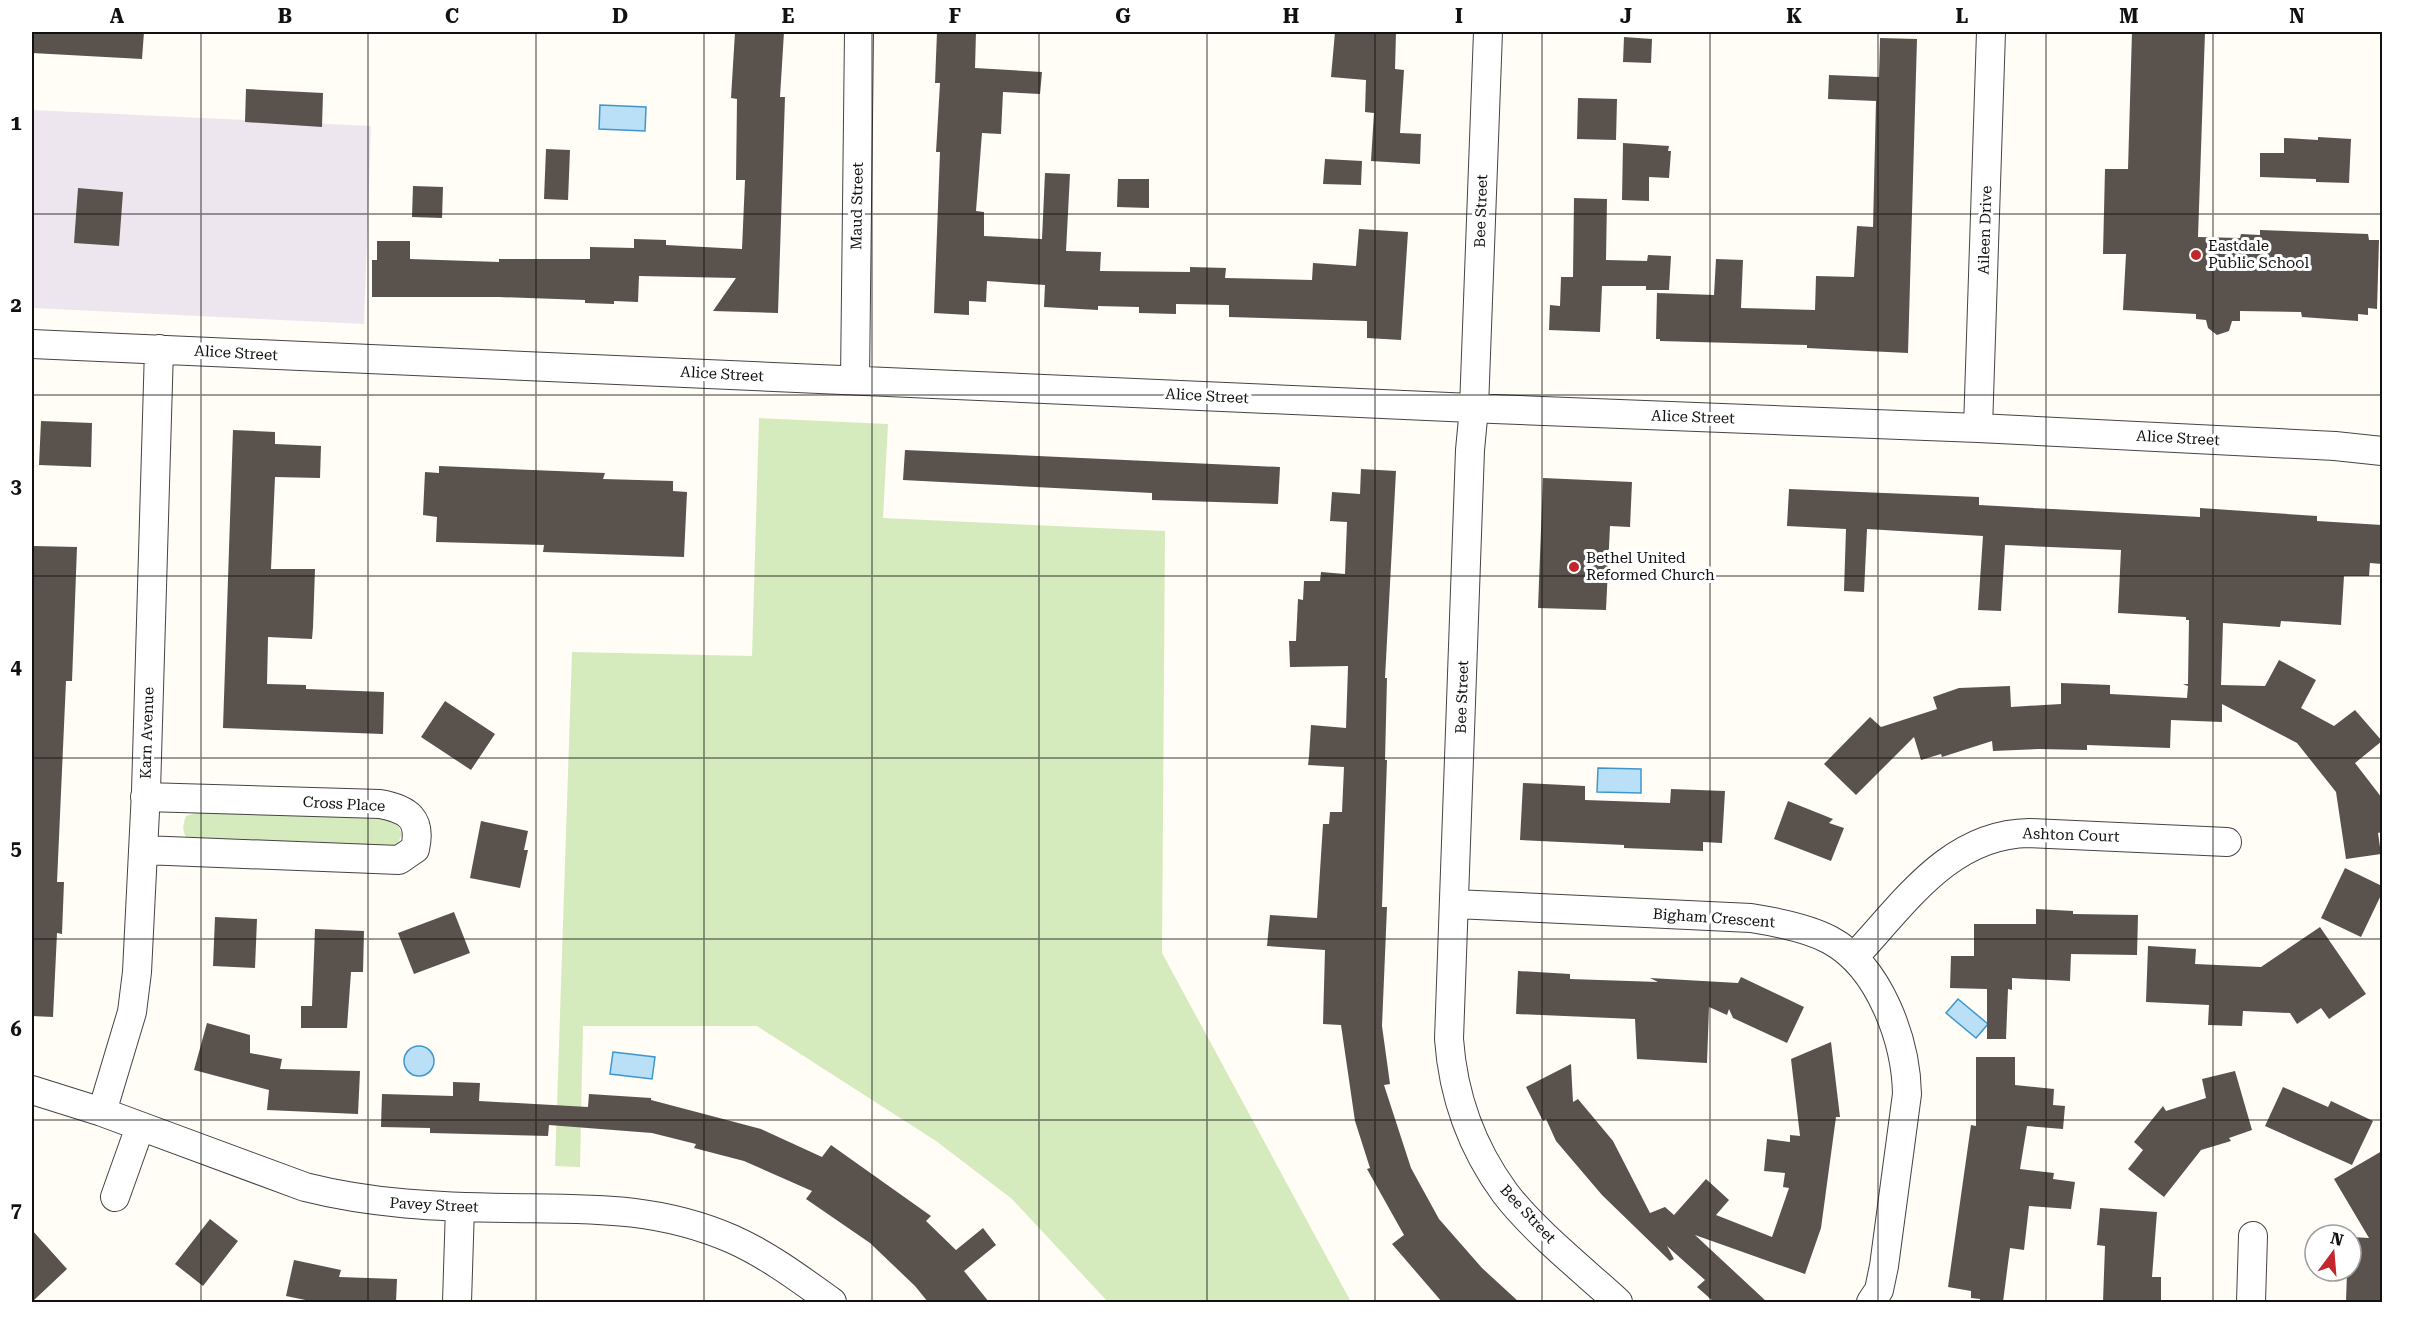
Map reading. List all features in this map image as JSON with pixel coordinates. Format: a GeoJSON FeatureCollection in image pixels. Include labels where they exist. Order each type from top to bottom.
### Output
{"type":"FeatureCollection","features":[{"type":"Feature","properties":{"kind":"street","name":"Maud Street"},"geometry":{"type":"LineString","coordinates":[[855,380],[858,32]]}},
{"type":"Feature","properties":{"kind":"street","name":"Bee Street"},"geometry":{"type":"LineString","coordinates":[[1488,32],[1474,408],[1470,450],[1449,1039],[1455,1084],[1469,1128],[1477,1148],[1507,1195],[1533,1223],[1618,1302]]}},
{"type":"Feature","properties":{"kind":"street","name":"Aileen Drive"},"geometry":{"type":"LineString","coordinates":[[1978,428],[1991,32]]}},
{"type":"Feature","properties":{"kind":"street","name":"Alice Street"},"geometry":{"type":"LineString","coordinates":[[32,344],[1978,428],[2335,446],[2382,451]]}},
{"type":"Feature","properties":{"kind":"street","name":"Karn Avenue"},"geometry":{"type":"LineString","coordinates":[[102,1112],[132,1012],[137,964],[146,797],[159,349]]}},
{"type":"Feature","properties":{"kind":"street","name":"Cross Place"},"geometry":{"type":"LineString","coordinates":[[143,850],[390,861],[399,860],[408,855],[415,849],[417,841],[415,824],[410,815],[399,808],[380,804],[146,797]]}},
{"type":"Feature","properties":{"kind":"street","name":"Ashton Court"},"geometry":{"type":"LineString","coordinates":[[1854,957],[1937,867],[1964,849],[1984,842],[2011,834],[2227,842]]}},
{"type":"Feature","properties":{"kind":"street","name":"Bigham Crescent"},"geometry":{"type":"LineString","coordinates":[[1455,904],[1751,918],[1781,923],[1829,939],[1854,957],[1877,990],[1894,1023],[1904,1053],[1907,1075],[1907,1094],[1888,1241],[1878,1290],[1871,1302]]}},
{"type":"Feature","properties":{"kind":"street","name":"Pavey Street"},"geometry":{"type":"LineString","coordinates":[[32,1090],[102,1112],[305,1187],[333,1194],[410,1205],[603,1208],[662,1217],[731,1239],[778,1264],[832,1302]]}},
{"type":"Feature","properties":{"kind":"street"},"geometry":{"type":"LineString","coordinates":[[115,1197],[140,1126]]}},
{"type":"Feature","properties":{"kind":"street"},"geometry":{"type":"LineString","coordinates":[[457,1302],[460,1207]]}},
{"type":"Feature","properties":{"kind":"street"},"geometry":{"type":"LineString","coordinates":[[2251,1302],[2253,1236]]}},
{"type":"Feature","properties":{"kind":"shaded area"},"geometry":{"type":"Polygon","coordinates":[[[32,110],[371,126],[364,324],[32,308],[32,110]]]}},
{"type":"Feature","properties":{"kind":"green space"},"geometry":{"type":"Polygon","coordinates":[[[759,418],[888,424],[883,518],[1165,531],[1162,953],[1351,1302],[1108,1302],[1012,1199],[936,1141],[757,1026],[583,1026],[580,1167],[555,1166],[572,652],[752,656],[759,418]]]}},
{"type":"Feature","properties":{"kind":"green space"},"geometry":{"type":"Polygon","coordinates":[[[199,812],[385,819],[396,822],[402,834],[396,847],[189,841],[183,826],[186,816],[199,812]]]}},
{"type":"Feature","properties":{"kind":"water"},"geometry":{"type":"Polygon","coordinates":[[[600,105],[646,107],[645,131],[599,129],[600,105]]]}},
{"type":"Feature","properties":{"kind":"water"},"geometry":{"type":"Polygon","coordinates":[[[1598,768],[1641,769],[1641,793],[1597,792],[1598,768]]]}},
{"type":"Feature","properties":{"kind":"water"},"geometry":{"type":"Polygon","coordinates":[[[1958,999],[1988,1024],[1976,1038],[1946,1013],[1958,999]]]}},
{"type":"Feature","properties":{"kind":"water"},"geometry":{"type":"Polygon","coordinates":[[[419,1046],[430,1050],[434,1061],[430,1072],[419,1076],[408,1072],[404,1061],[408,1050],[419,1046]]]}},
{"type":"Feature","properties":{"kind":"water"},"geometry":{"type":"Polygon","coordinates":[[[613,1052],[655,1057],[652,1079],[610,1074],[613,1052]]]}},
{"type":"Feature","properties":{"kind":"building"},"geometry":{"type":"Polygon","coordinates":[[[32,32],[144,32],[142,59],[32,53],[32,32]]]}},
{"type":"Feature","properties":{"kind":"building"},"geometry":{"type":"Polygon","coordinates":[[[735,32],[784,32],[780,97],[785,97],[778,313],[713,311],[736,278],[639,276],[638,302],[614,301],[614,304],[585,303],[585,300],[499,297],[372,297],[372,260],[377,260],[377,241],[410,241],[410,259],[499,262],[499,259],[590,259],[590,247],[634,248],[634,239],[666,240],[666,245],[742,249],[745,180],[736,180],[737,99],[731,98],[735,32]]]}},
{"type":"Feature","properties":{"kind":"building"},"geometry":{"type":"Polygon","coordinates":[[[937,32],[976,32],[975,68],[1042,72],[1040,94],[1003,92],[1001,134],[982,133],[976,211],[984,212],[984,236],[1042,239],[1045,173],[1070,174],[1066,251],[1101,252],[1100,271],[1190,272],[1190,267],[1226,268],[1225,278],[1312,280],[1313,263],[1356,266],[1359,229],[1408,232],[1401,340],[1367,338],[1367,321],[1229,317],[1229,305],[1176,304],[1176,314],[1139,313],[1139,307],[1098,306],[1098,310],[1044,307],[1045,285],[987,281],[986,302],[969,301],[969,315],[934,313],[940,152],[936,152],[940,83],[935,83],[937,32]]]}},
{"type":"Feature","properties":{"kind":"building"},"geometry":{"type":"Polygon","coordinates":[[[1335,32],[1396,32],[1395,69],[1404,70],[1400,133],[1421,134],[1420,164],[1371,161],[1374,113],[1365,112],[1366,80],[1331,77],[1335,32]]]}},
{"type":"Feature","properties":{"kind":"building"},"geometry":{"type":"Polygon","coordinates":[[[2132,32],[2205,32],[2198,237],[2240,238],[2241,234],[2260,235],[2260,230],[2368,234],[2369,240],[2379,240],[2377,309],[2368,308],[2368,315],[2358,314],[2358,321],[2302,317],[2301,312],[2240,311],[2240,321],[2232,321],[2229,331],[2217,335],[2208,328],[2206,320],[2196,319],[2196,314],[2123,310],[2126,254],[2103,254],[2105,169],[2128,169],[2132,32]]]}},
{"type":"Feature","properties":{"kind":"building"},"geometry":{"type":"Polygon","coordinates":[[[1624,37],[1652,39],[1651,63],[1623,62],[1624,37]]]}},
{"type":"Feature","properties":{"kind":"building"},"geometry":{"type":"Polygon","coordinates":[[[1880,38],[1917,39],[1908,353],[1807,348],[1807,345],[1660,341],[1656,339],[1657,293],[1714,295],[1716,259],[1743,260],[1741,308],[1815,310],[1816,276],[1854,277],[1857,226],[1873,227],[1876,101],[1828,99],[1829,75],[1879,77],[1880,38]]]}},
{"type":"Feature","properties":{"kind":"building"},"geometry":{"type":"Polygon","coordinates":[[[246,89],[323,93],[322,127],[245,122],[246,89]]]}},
{"type":"Feature","properties":{"kind":"building"},"geometry":{"type":"Polygon","coordinates":[[[1578,98],[1617,99],[1616,140],[1577,139],[1578,98]]]}},
{"type":"Feature","properties":{"kind":"building"},"geometry":{"type":"Polygon","coordinates":[[[2318,137],[2351,139],[2349,183],[2260,177],[2260,153],[2284,153],[2284,138],[2318,140],[2318,137]]]}},
{"type":"Feature","properties":{"kind":"building"},"geometry":{"type":"Polygon","coordinates":[[[1623,143],[1669,146],[1668,151],[1671,151],[1669,178],[1649,177],[1649,201],[1622,200],[1623,143]]]}},
{"type":"Feature","properties":{"kind":"building"},"geometry":{"type":"Polygon","coordinates":[[[546,149],[570,150],[568,200],[544,199],[546,149]]]}},
{"type":"Feature","properties":{"kind":"building"},"geometry":{"type":"Polygon","coordinates":[[[1325,159],[1362,161],[1361,185],[1323,184],[1325,159]]]}},
{"type":"Feature","properties":{"kind":"building"},"geometry":{"type":"Polygon","coordinates":[[[1118,179],[1149,179],[1149,208],[1117,207],[1118,179]]]}},
{"type":"Feature","properties":{"kind":"building"},"geometry":{"type":"Polygon","coordinates":[[[413,186],[443,187],[442,218],[412,217],[413,186]]]}},
{"type":"Feature","properties":{"kind":"building"},"geometry":{"type":"Polygon","coordinates":[[[78,188],[123,192],[119,246],[74,243],[78,188]]]}},
{"type":"Feature","properties":{"kind":"building"},"geometry":{"type":"Polygon","coordinates":[[[1574,198],[1607,199],[1606,260],[1647,261],[1648,255],[1671,256],[1669,290],[1646,290],[1646,286],[1602,286],[1600,332],[1549,330],[1550,305],[1560,306],[1561,277],[1573,277],[1574,198]]]}},
{"type":"Feature","properties":{"kind":"building"},"geometry":{"type":"Polygon","coordinates":[[[41,421],[92,423],[91,467],[39,465],[41,421]]]}},
{"type":"Feature","properties":{"kind":"building"},"geometry":{"type":"Polygon","coordinates":[[[233,430],[275,432],[275,444],[321,446],[320,478],[275,477],[271,569],[315,569],[313,627],[312,639],[268,637],[267,684],[306,685],[306,689],[384,692],[383,734],[223,728],[233,430]]]}},
{"type":"Feature","properties":{"kind":"building"},"geometry":{"type":"Polygon","coordinates":[[[905,450],[1280,467],[1278,504],[1152,500],[1152,493],[903,480],[905,450]]]}},
{"type":"Feature","properties":{"kind":"building"},"geometry":{"type":"Polygon","coordinates":[[[439,466],[605,473],[603,479],[673,481],[673,491],[687,492],[684,557],[543,552],[544,545],[436,542],[437,517],[423,515],[425,472],[439,473],[439,466]]]}},
{"type":"Feature","properties":{"kind":"building"},"geometry":{"type":"Polygon","coordinates":[[[1361,469],[1396,471],[1385,678],[1387,678],[1385,760],[1387,760],[1382,907],[1387,907],[1382,1026],[1390,1084],[1384,1085],[1411,1168],[1439,1219],[1482,1268],[1519,1302],[1442,1302],[1392,1244],[1404,1235],[1367,1169],[1370,1168],[1355,1121],[1341,1025],[1323,1024],[1325,950],[1267,946],[1270,915],[1317,918],[1323,824],[1329,824],[1330,812],[1342,812],[1344,767],[1308,765],[1311,725],[1346,728],[1348,666],[1290,667],[1289,641],[1296,641],[1298,599],[1303,600],[1304,581],[1320,581],[1321,572],[1345,574],[1347,522],[1330,521],[1332,492],[1360,494],[1361,469]]]}},
{"type":"Feature","properties":{"kind":"building","name":"Bethel United Reformed Church"},"geometry":{"type":"Polygon","coordinates":[[[1543,478],[1632,482],[1630,527],[1610,526],[1606,610],[1538,608],[1543,478]]]}},
{"type":"Feature","properties":{"kind":"building"},"geometry":{"type":"Polygon","coordinates":[[[1789,489],[1979,497],[1979,505],[2200,517],[2200,508],[2317,516],[2317,521],[2382,525],[2382,564],[2370,563],[2369,576],[2344,576],[2341,625],[2281,621],[2280,627],[2223,623],[2221,685],[2265,686],[2279,660],[2316,680],[2301,708],[2334,726],[2355,710],[2382,741],[2355,763],[2382,798],[2382,832],[2378,833],[2381,854],[2346,859],[2336,792],[2297,743],[2222,704],[2222,722],[2171,720],[2170,748],[2087,745],[2087,750],[1993,751],[1992,741],[1942,757],[1941,754],[1921,760],[1914,737],[1856,795],[1824,764],[1870,717],[1881,727],[1937,709],[1933,697],[1959,688],[2010,686],[2011,707],[2061,704],[2061,683],[2110,685],[2110,694],[2187,698],[2188,686],[2183,684],[2188,684],[2189,620],[2186,620],[2186,617],[2118,613],[2121,550],[2005,545],[2001,611],[1978,610],[1983,536],[1867,529],[1864,592],[1844,591],[1846,529],[1787,526],[1789,489]]]}},
{"type":"Feature","properties":{"kind":"building"},"geometry":{"type":"Polygon","coordinates":[[[33,546],[77,547],[72,681],[66,681],[57,882],[64,882],[62,934],[57,933],[53,1017],[32,1016],[33,546]]]}},
{"type":"Feature","properties":{"kind":"building"},"geometry":{"type":"Polygon","coordinates":[[[445,701],[495,734],[471,770],[421,737],[445,701]]]}},
{"type":"Feature","properties":{"kind":"building"},"geometry":{"type":"Polygon","coordinates":[[[1523,783],[1585,786],[1585,800],[1670,803],[1671,789],[1725,791],[1722,843],[1703,842],[1703,851],[1520,840],[1523,783]]]}},
{"type":"Feature","properties":{"kind":"building"},"geometry":{"type":"Polygon","coordinates":[[[1788,801],[1833,819],[1829,823],[1844,828],[1831,861],[1774,839],[1788,801]]]}},
{"type":"Feature","properties":{"kind":"building"},"geometry":{"type":"Polygon","coordinates":[[[481,821],[528,831],[524,850],[528,850],[520,888],[470,878],[481,821]]]}},
{"type":"Feature","properties":{"kind":"building"},"geometry":{"type":"Polygon","coordinates":[[[2345,868],[2382,886],[2382,893],[2361,937],[2321,918],[2345,868]]]}},
{"type":"Feature","properties":{"kind":"building"},"geometry":{"type":"Polygon","coordinates":[[[2036,909],[2073,911],[2073,914],[2138,915],[2137,955],[2071,954],[2070,981],[2012,978],[2012,990],[2008,989],[2006,1039],[1987,1039],[1987,989],[1950,988],[1951,956],[1974,956],[1974,924],[2036,924],[2036,909]]]}},
{"type":"Feature","properties":{"kind":"building"},"geometry":{"type":"Polygon","coordinates":[[[454,912],[470,953],[414,974],[398,933],[454,912]]]}},
{"type":"Feature","properties":{"kind":"building"},"geometry":{"type":"Polygon","coordinates":[[[215,917],[257,919],[255,968],[213,966],[215,917]]]}},
{"type":"Feature","properties":{"kind":"building"},"geometry":{"type":"Polygon","coordinates":[[[2320,927],[2366,994],[2329,1019],[2321,1008],[2297,1024],[2290,1013],[2243,1011],[2242,1026],[2208,1025],[2209,1005],[2146,1002],[2148,946],[2196,949],[2195,964],[2261,967],[2320,927]]]}},
{"type":"Feature","properties":{"kind":"building"},"geometry":{"type":"Polygon","coordinates":[[[315,929],[364,931],[363,972],[351,972],[347,1028],[301,1028],[301,1006],[312,1006],[315,929]]]}},
{"type":"Feature","properties":{"kind":"building"},"geometry":{"type":"Polygon","coordinates":[[[1518,971],[1570,974],[1570,979],[1658,982],[1650,978],[1738,983],[1741,977],[1804,1007],[1787,1043],[1733,1018],[1729,1009],[1727,1015],[1709,1007],[1707,1063],[1637,1059],[1635,1019],[1516,1014],[1518,971]]]}},
{"type":"Feature","properties":{"kind":"building"},"geometry":{"type":"Polygon","coordinates":[[[207,1023],[250,1035],[250,1053],[282,1059],[280,1069],[360,1071],[358,1114],[267,1110],[269,1090],[194,1070],[207,1023]]]}},
{"type":"Feature","properties":{"kind":"building"},"geometry":{"type":"Polygon","coordinates":[[[1831,1042],[1840,1117],[1836,1117],[1821,1228],[1805,1274],[1695,1235],[1767,1302],[1714,1302],[1697,1287],[1705,1280],[1667,1246],[1674,1259],[1670,1261],[1602,1195],[1556,1141],[1546,1119],[1543,1121],[1526,1087],[1571,1064],[1573,1102],[1578,1099],[1613,1141],[1650,1213],[1665,1207],[1674,1215],[1706,1179],[1729,1200],[1716,1215],[1772,1237],[1789,1188],[1783,1187],[1785,1173],[1764,1171],[1767,1139],[1790,1142],[1790,1135],[1800,1136],[1791,1059],[1831,1042]]]}},
{"type":"Feature","properties":{"kind":"building"},"geometry":{"type":"Polygon","coordinates":[[[1976,1057],[2015,1057],[2015,1085],[2054,1089],[2053,1105],[2065,1106],[2063,1129],[2027,1126],[2020,1169],[2054,1173],[2053,1179],[2075,1182],[2071,1209],[2029,1206],[2024,1250],[2010,1248],[2003,1302],[1980,1302],[1980,1299],[1971,1298],[1971,1291],[1948,1287],[1971,1125],[1976,1126],[1976,1057]]]}},
{"type":"Feature","properties":{"kind":"building"},"geometry":{"type":"Polygon","coordinates":[[[2235,1071],[2252,1130],[2229,1138],[2231,1141],[2201,1150],[2164,1197],[2128,1169],[2143,1150],[2134,1142],[2163,1106],[2166,1111],[2206,1098],[2202,1079],[2235,1071]]]}},
{"type":"Feature","properties":{"kind":"building"},"geometry":{"type":"Polygon","coordinates":[[[453,1082],[480,1083],[479,1101],[588,1107],[589,1094],[651,1098],[651,1100],[761,1129],[822,1157],[831,1145],[931,1216],[926,1221],[956,1250],[983,1228],[996,1245],[964,1271],[989,1302],[928,1302],[915,1286],[870,1243],[806,1199],[812,1191],[744,1161],[694,1148],[696,1144],[652,1133],[549,1125],[548,1136],[430,1133],[430,1128],[381,1127],[382,1094],[453,1096],[453,1082]]]}},
{"type":"Feature","properties":{"kind":"building"},"geometry":{"type":"Polygon","coordinates":[[[2283,1087],[2328,1107],[2331,1101],[2373,1121],[2352,1165],[2265,1126],[2283,1087]]]}},
{"type":"Feature","properties":{"kind":"building"},"geometry":{"type":"Polygon","coordinates":[[[2382,1151],[2382,1302],[2346,1302],[2347,1283],[2363,1283],[2363,1238],[2369,1238],[2363,1228],[2363,1223],[2360,1223],[2334,1179],[2382,1151]]]}},
{"type":"Feature","properties":{"kind":"building"},"geometry":{"type":"Polygon","coordinates":[[[2100,1208],[2157,1212],[2152,1277],[2161,1277],[2161,1302],[2103,1302],[2105,1246],[2097,1245],[2100,1208]]]}},
{"type":"Feature","properties":{"kind":"building"},"geometry":{"type":"Polygon","coordinates":[[[210,1219],[238,1241],[203,1286],[175,1264],[210,1219]]]}},
{"type":"Feature","properties":{"kind":"building"},"geometry":{"type":"Polygon","coordinates":[[[32,1230],[67,1269],[32,1302],[32,1230]]]}},
{"type":"Feature","properties":{"kind":"building"},"geometry":{"type":"Polygon","coordinates":[[[294,1260],[341,1270],[339,1277],[397,1279],[396,1302],[315,1302],[286,1296],[294,1260]]]}},
{"type":"Feature","properties":{"kind":"place","name":"Eastdale Public School"},"geometry":{"type":"Point","coordinates":[2196,255]}},
{"type":"Feature","properties":{"kind":"place","name":"Bethel United Reformed Church"},"geometry":{"type":"Point","coordinates":[1574,567]}}]}
